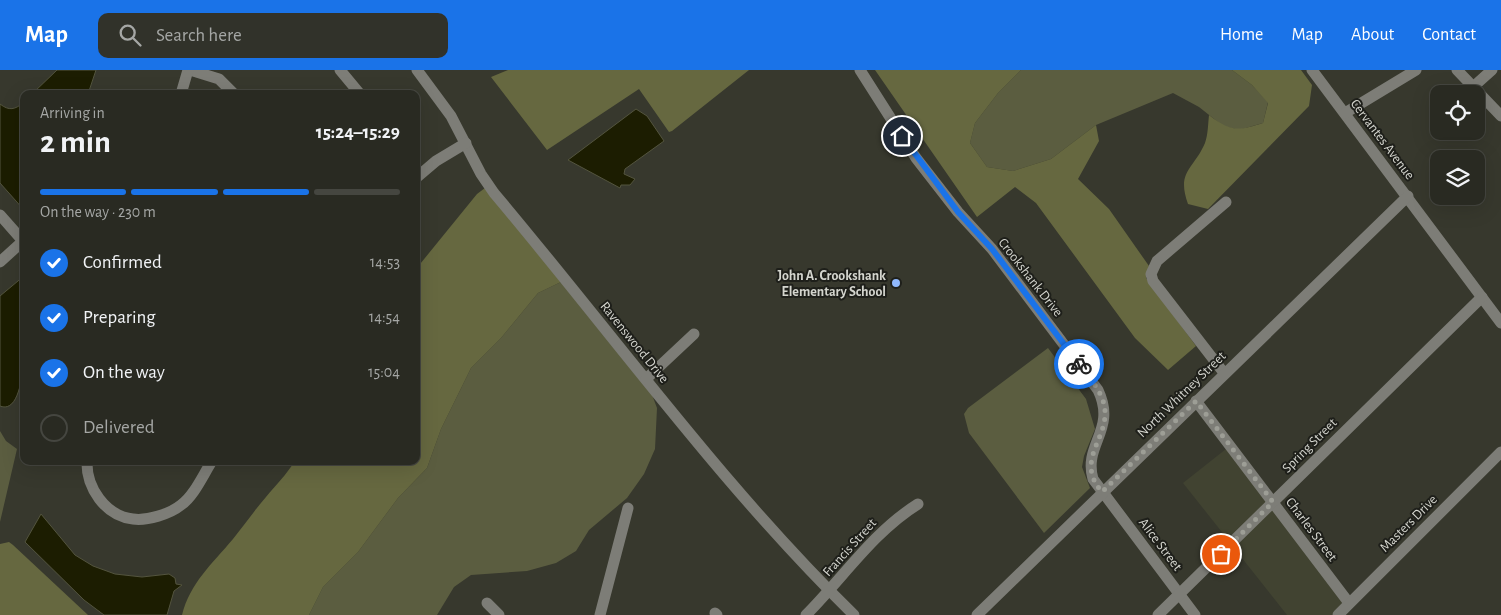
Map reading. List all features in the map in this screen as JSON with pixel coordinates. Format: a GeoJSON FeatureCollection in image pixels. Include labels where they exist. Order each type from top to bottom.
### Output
{"type":"FeatureCollection","features":[{"type":"Feature","properties":{"kind":"street"},"geometry":{"type":"LineString","coordinates":[[182,90],[189,70],[219,79],[230,90]]}},
{"type":"Feature","properties":{"kind":"street"},"geometry":{"type":"LineString","coordinates":[[340,70],[357,90]]}},
{"type":"Feature","properties":{"kind":"street","name":"Ravenswood Drive"},"geometry":{"type":"LineString","coordinates":[[417,70],[439,96],[494,193],[646,380],[802,563],[854,615]]}},
{"type":"Feature","properties":{"kind":"street","name":"Crookshank Drive"},"geometry":{"type":"LineString","coordinates":[[860,70],[916,158],[958,212],[992,249],[1098,390],[1104,403],[1105,424],[1093,453],[1091,468],[1093,479],[1102,492]]}},
{"type":"Feature","properties":{"kind":"street","name":"Cervantes Avenue"},"geometry":{"type":"LineString","coordinates":[[1312,70],[1408,196],[1501,323]]}},
{"type":"Feature","properties":{"kind":"street"},"geometry":{"type":"LineString","coordinates":[[1345,113],[1416,70]]}},
{"type":"Feature","properties":{"kind":"street"},"geometry":{"type":"LineString","coordinates":[[1457,70],[1471,85]]}},
{"type":"Feature","properties":{"kind":"street"},"geometry":{"type":"LineString","coordinates":[[1475,85],[1492,70]]}},
{"type":"Feature","properties":{"kind":"street"},"geometry":{"type":"LineString","coordinates":[[1485,99],[1501,116]]}},
{"type":"Feature","properties":{"kind":"street"},"geometry":{"type":"LineString","coordinates":[[420,168],[466,143]]}},
{"type":"Feature","properties":{"kind":"street","name":"North Whitney Street"},"geometry":{"type":"LineString","coordinates":[[977,615],[1408,196]]}},
{"type":"Feature","properties":{"kind":"street"},"geometry":{"type":"LineString","coordinates":[[1224,373],[1153,282],[1151,274],[1157,261],[1226,202]]}},
{"type":"Feature","properties":{"kind":"street"},"geometry":{"type":"LineString","coordinates":[[0,215],[20,238]]}},
{"type":"Feature","properties":{"kind":"street"},"geometry":{"type":"LineString","coordinates":[[0,262],[20,244]]}},
{"type":"Feature","properties":{"kind":"street","name":"Spring Street"},"geometry":{"type":"LineString","coordinates":[[1158,615],[1482,297]]}},
{"type":"Feature","properties":{"kind":"street"},"geometry":{"type":"LineString","coordinates":[[646,380],[694,334]]}},
{"type":"Feature","properties":{"kind":"street","name":"Charles Street"},"geometry":{"type":"LineString","coordinates":[[1196,401],[1349,603]]}},
{"type":"Feature","properties":{"kind":"street","name":"Masters Drive"},"geometry":{"type":"LineString","coordinates":[[1338,615],[1501,452]]}},
{"type":"Feature","properties":{"kind":"street"},"geometry":{"type":"LineString","coordinates":[[87,465],[86,471],[92,490],[103,503],[126,517],[133,519],[151,517],[182,505],[209,465]]}},
{"type":"Feature","properties":{"kind":"street","name":"Alice Street"},"geometry":{"type":"LineString","coordinates":[[1102,492],[1195,615]]}},
{"type":"Feature","properties":{"kind":"street","name":"Francis Street"},"geometry":{"type":"LineString","coordinates":[[806,615],[875,538],[918,504]]}},
{"type":"Feature","properties":{"kind":"street"},"geometry":{"type":"LineString","coordinates":[[600,615],[628,508]]}},
{"type":"Feature","properties":{"kind":"street"},"geometry":{"type":"LineString","coordinates":[[487,603],[499,615]]}},
{"type":"Feature","properties":{"kind":"shaded area"},"geometry":{"type":"Polygon","coordinates":[[[57,70],[96,70],[89,90],[36,90],[57,70]]]}},
{"type":"Feature","properties":{"kind":"shaded area"},"geometry":{"type":"Polygon","coordinates":[[[508,70],[749,70],[672,131],[669,132],[639,89],[547,150],[491,77],[508,70]]]}},
{"type":"Feature","properties":{"kind":"shaded area"},"geometry":{"type":"Polygon","coordinates":[[[875,70],[1021,70],[998,93],[975,123],[970,143],[987,167],[1013,171],[1051,159],[1096,125],[1099,141],[1078,179],[1109,209],[1149,266],[1146,278],[1196,346],[1168,370],[1135,338],[1036,203],[1015,187],[977,217],[875,70]]]}},
{"type":"Feature","properties":{"kind":"shaded area"},"geometry":{"type":"Polygon","coordinates":[[[1021,70],[1232,70],[1252,85],[1268,102],[1263,123],[1239,130],[1223,126],[1199,107],[1173,93],[1096,125],[1051,159],[1013,171],[987,167],[970,143],[975,123],[998,93],[1021,70]]]}},
{"type":"Feature","properties":{"kind":"shaded area"},"geometry":{"type":"Polygon","coordinates":[[[1232,70],[1301,70],[1312,85],[1309,106],[1208,209],[1188,204],[1184,184],[1188,171],[1205,143],[1209,115],[1223,125],[1247,128],[1263,123],[1268,103],[1252,85],[1232,70]]]}},
{"type":"Feature","properties":{"kind":"shaded area"},"geometry":{"type":"Polygon","coordinates":[[[0,104],[12,109],[20,105],[20,206],[0,183],[0,104]]]}},
{"type":"Feature","properties":{"kind":"shaded area"},"geometry":{"type":"Polygon","coordinates":[[[636,109],[647,116],[664,141],[625,169],[624,174],[635,179],[630,185],[621,185],[620,188],[568,160],[636,109]]]}},
{"type":"Feature","properties":{"kind":"shaded area"},"geometry":{"type":"Polygon","coordinates":[[[485,188],[561,282],[538,293],[501,338],[471,368],[441,429],[427,468],[398,498],[358,552],[323,587],[309,615],[182,615],[196,583],[292,465],[420,465],[420,264],[477,194],[485,188]]]}},
{"type":"Feature","properties":{"kind":"shaded area"},"geometry":{"type":"Polygon","coordinates":[[[20,279],[20,384],[18,394],[11,405],[0,406],[0,296],[20,279]]]}},
{"type":"Feature","properties":{"kind":"shaded area"},"geometry":{"type":"Polygon","coordinates":[[[561,282],[651,392],[657,408],[655,449],[644,474],[627,498],[589,530],[576,551],[556,563],[527,571],[471,575],[454,587],[437,615],[309,615],[323,587],[358,552],[398,498],[427,468],[441,429],[471,368],[501,338],[538,293],[561,282]]]}},
{"type":"Feature","properties":{"kind":"shaded area"},"geometry":{"type":"Polygon","coordinates":[[[1048,348],[1086,399],[1095,429],[1084,456],[1082,467],[1090,488],[1044,533],[969,433],[964,414],[968,408],[1048,348]]]}},
{"type":"Feature","properties":{"kind":"shaded area"},"geometry":{"type":"Polygon","coordinates":[[[0,431],[6,441],[17,449],[0,522],[0,431]]]}},
{"type":"Feature","properties":{"kind":"shaded area"},"geometry":{"type":"Polygon","coordinates":[[[1226,449],[1267,502],[1229,541],[1183,483],[1226,449]]]}},
{"type":"Feature","properties":{"kind":"shaded area"},"geometry":{"type":"Polygon","coordinates":[[[1272,509],[1343,603],[1332,615],[1287,615],[1234,548],[1272,509]]]}},
{"type":"Feature","properties":{"kind":"shaded area"},"geometry":{"type":"Polygon","coordinates":[[[41,514],[75,555],[93,566],[115,574],[142,577],[169,574],[175,578],[176,584],[182,585],[174,591],[167,615],[104,615],[84,600],[25,542],[41,514]]]}},
{"type":"Feature","properties":{"kind":"shaded area"},"geometry":{"type":"Polygon","coordinates":[[[9,542],[88,615],[0,615],[0,544],[9,542]]]}},
{"type":"Feature","properties":{"kind":"way so far"},"geometry":{"type":"LineString","coordinates":[[1079,364],[1098,390],[1104,403],[1105,424],[1091,463],[1093,479],[1102,492],[1196,401],[1273,502],[1221,554]]}},
{"type":"Feature","properties":{"kind":"place","name":"John A. Crookshank Elementary School"},"geometry":{"type":"Point","coordinates":[896,283]}},
{"type":"Feature","properties":{"kind":"route"},"geometry":{"type":"LineString","coordinates":[[902,136],[916,158],[958,212],[992,249],[1079,364]]}}]}
